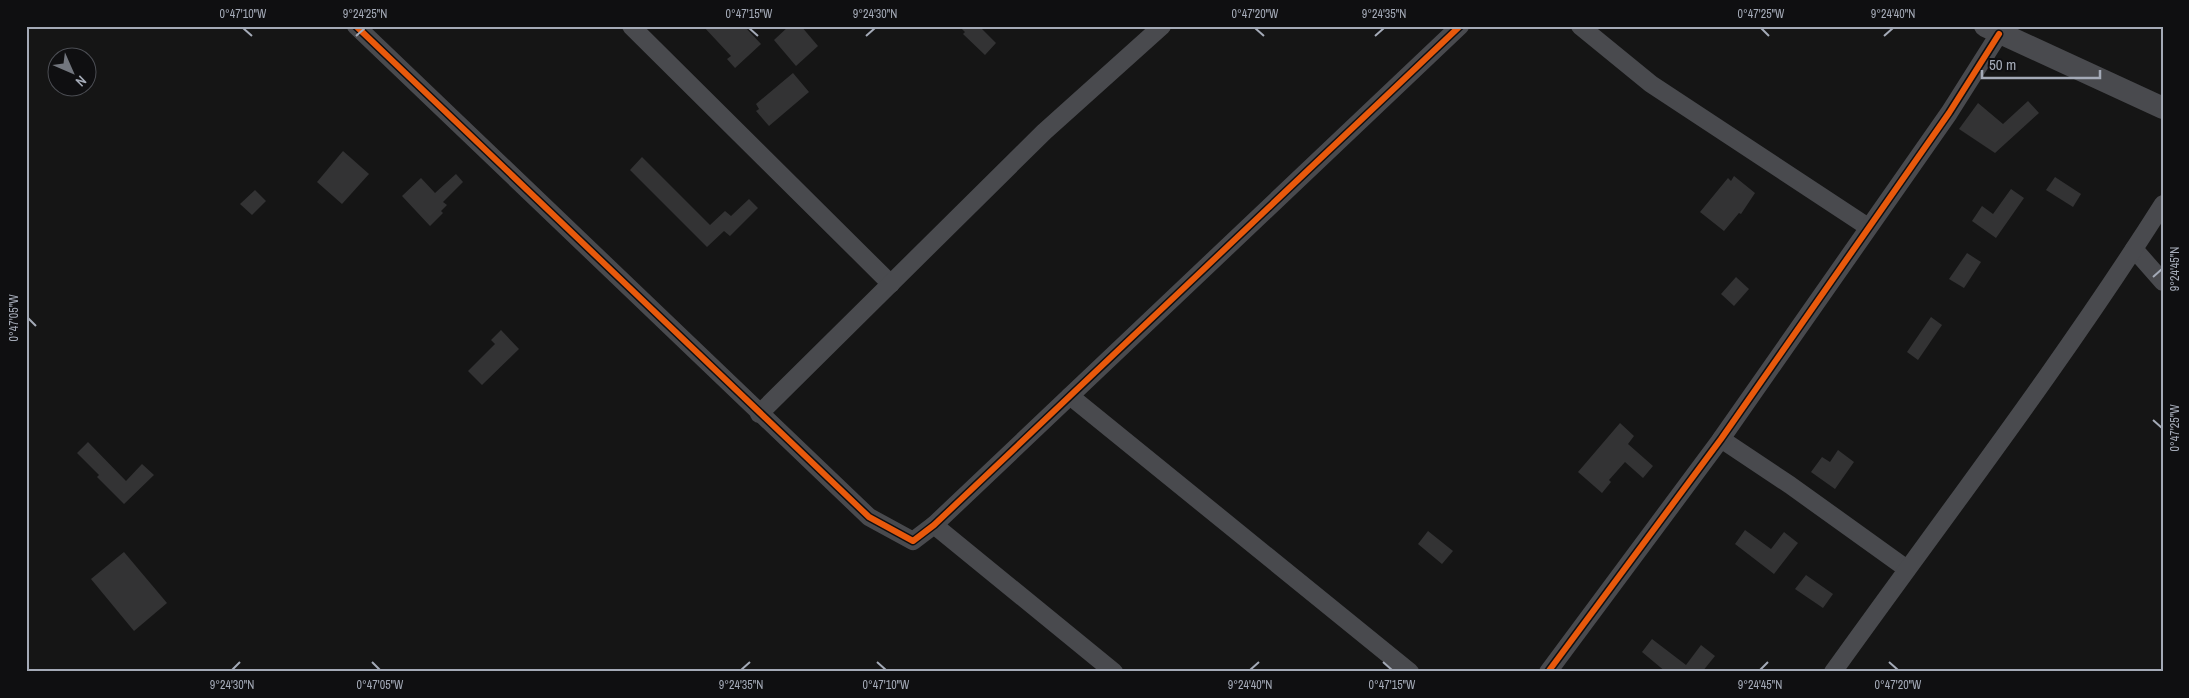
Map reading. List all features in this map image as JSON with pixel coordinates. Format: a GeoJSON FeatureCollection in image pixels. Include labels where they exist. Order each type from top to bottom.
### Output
{"type":"FeatureCollection","features":[{"type":"Feature","properties":{"kind":"street"},"geometry":{"type":"LineString","coordinates":[[356,26],[869,518],[913,541],[934,525],[1460,26]]}},
{"type":"Feature","properties":{"kind":"street"},"geometry":{"type":"LineString","coordinates":[[631,26],[891,284]]}},
{"type":"Feature","properties":{"kind":"street"},"geometry":{"type":"LineString","coordinates":[[759,414],[1044,132],[1162,26]]}},
{"type":"Feature","properties":{"kind":"street"},"geometry":{"type":"LineString","coordinates":[[1580,26],[1651,84],[1868,227]]}},
{"type":"Feature","properties":{"kind":"street"},"geometry":{"type":"LineString","coordinates":[[1548,672],[1720,439],[1948,113],[1992,30],[2163,108]]}},
{"type":"Feature","properties":{"kind":"street"},"geometry":{"type":"LineString","coordinates":[[1833,672],[2015,421],[2134,250],[2163,204]]}},
{"type":"Feature","properties":{"kind":"street"},"geometry":{"type":"LineString","coordinates":[[2134,250],[2163,282]]}},
{"type":"Feature","properties":{"kind":"street"},"geometry":{"type":"LineString","coordinates":[[1070,396],[1410,672]]}},
{"type":"Feature","properties":{"kind":"street"},"geometry":{"type":"LineString","coordinates":[[1720,439],[1790,485],[1907,569]]}},
{"type":"Feature","properties":{"kind":"street"},"geometry":{"type":"LineString","coordinates":[[934,525],[1114,672]]}},
{"type":"Feature","properties":{"kind":"building"},"geometry":{"type":"Polygon","coordinates":[[[703,26],[744,26],[761,44],[735,68],[727,59],[731,56],[703,26]]]}},
{"type":"Feature","properties":{"kind":"building"},"geometry":{"type":"Polygon","coordinates":[[[789,26],[801,26],[818,46],[796,66],[774,40],[789,26]]]}},
{"type":"Feature","properties":{"kind":"building"},"geometry":{"type":"Polygon","coordinates":[[[959,26],[979,26],[996,43],[985,55],[963,34],[965,32],[959,26]]]}},
{"type":"Feature","properties":{"kind":"building"},"geometry":{"type":"Polygon","coordinates":[[[793,73],[809,92],[769,126],[756,111],[759,109],[756,104],[793,73]]]}},
{"type":"Feature","properties":{"kind":"building"},"geometry":{"type":"Polygon","coordinates":[[[2028,101],[2039,113],[1995,153],[1959,129],[1978,103],[2003,124],[2028,101]]]}},
{"type":"Feature","properties":{"kind":"building"},"geometry":{"type":"Polygon","coordinates":[[[343,151],[369,174],[342,204],[317,182],[343,151]]]}},
{"type":"Feature","properties":{"kind":"building"},"geometry":{"type":"Polygon","coordinates":[[[642,157],[710,225],[725,211],[731,216],[749,199],[758,208],[730,236],[724,231],[707,247],[630,170],[642,157]]]}},
{"type":"Feature","properties":{"kind":"building"},"geometry":{"type":"Polygon","coordinates":[[[456,174],[463,182],[443,202],[447,205],[441,211],[443,213],[430,226],[402,196],[421,178],[435,193],[456,174]]]}},
{"type":"Feature","properties":{"kind":"building"},"geometry":{"type":"Polygon","coordinates":[[[1734,176],[1755,193],[1741,214],[1739,213],[1724,231],[1700,212],[1728,178],[1731,181],[1734,176]]]}},
{"type":"Feature","properties":{"kind":"building"},"geometry":{"type":"Polygon","coordinates":[[[2055,177],[2081,194],[2073,207],[2046,190],[2055,177]]]}},
{"type":"Feature","properties":{"kind":"building"},"geometry":{"type":"Polygon","coordinates":[[[2011,189],[2024,198],[1996,238],[1972,221],[1982,206],[1993,214],[2011,189]]]}},
{"type":"Feature","properties":{"kind":"building"},"geometry":{"type":"Polygon","coordinates":[[[255,190],[266,201],[252,215],[240,204],[255,190]]]}},
{"type":"Feature","properties":{"kind":"building"},"geometry":{"type":"Polygon","coordinates":[[[1967,253],[1981,262],[1964,288],[1949,279],[1967,253]]]}},
{"type":"Feature","properties":{"kind":"building"},"geometry":{"type":"Polygon","coordinates":[[[1736,277],[1749,289],[1734,306],[1721,294],[1736,277]]]}},
{"type":"Feature","properties":{"kind":"building"},"geometry":{"type":"Polygon","coordinates":[[[1931,317],[1942,325],[1918,360],[1907,352],[1931,317]]]}},
{"type":"Feature","properties":{"kind":"building"},"geometry":{"type":"Polygon","coordinates":[[[501,330],[519,349],[482,385],[468,371],[495,344],[491,340],[501,330]]]}},
{"type":"Feature","properties":{"kind":"building"},"geometry":{"type":"Polygon","coordinates":[[[1620,423],[1634,436],[1628,444],[1653,466],[1643,478],[1625,462],[1609,480],[1611,482],[1602,493],[1578,472],[1620,423]]]}},
{"type":"Feature","properties":{"kind":"building"},"geometry":{"type":"Polygon","coordinates":[[[88,442],[126,481],[142,464],[154,475],[124,504],[97,477],[99,475],[77,453],[88,442]]]}},
{"type":"Feature","properties":{"kind":"building"},"geometry":{"type":"Polygon","coordinates":[[[1838,450],[1854,462],[1835,489],[1811,472],[1822,457],[1830,462],[1838,450]]]}},
{"type":"Feature","properties":{"kind":"building"},"geometry":{"type":"Polygon","coordinates":[[[1745,530],[1771,549],[1784,532],[1798,543],[1774,574],[1735,544],[1745,530]]]}},
{"type":"Feature","properties":{"kind":"building"},"geometry":{"type":"Polygon","coordinates":[[[1428,531],[1453,551],[1442,564],[1418,544],[1428,531]]]}},
{"type":"Feature","properties":{"kind":"building"},"geometry":{"type":"Polygon","coordinates":[[[124,552],[167,603],[134,631],[91,579],[124,552]]]}},
{"type":"Feature","properties":{"kind":"building"},"geometry":{"type":"Polygon","coordinates":[[[1806,575],[1833,594],[1823,608],[1795,589],[1806,575]]]}},
{"type":"Feature","properties":{"kind":"building"},"geometry":{"type":"Polygon","coordinates":[[[1652,639],[1686,665],[1701,645],[1715,656],[1702,672],[1666,672],[1642,652],[1652,639]]]}},
{"type":"Feature","properties":{"kind":"cycle path"},"geometry":{"type":"LineString","coordinates":[[356,26],[869,517],[913,541],[934,525],[1460,26]]}},
{"type":"Feature","properties":{"kind":"cycle path"},"geometry":{"type":"LineString","coordinates":[[1548,672],[1721,439],[1949,113],[1999,34]]}}]}
